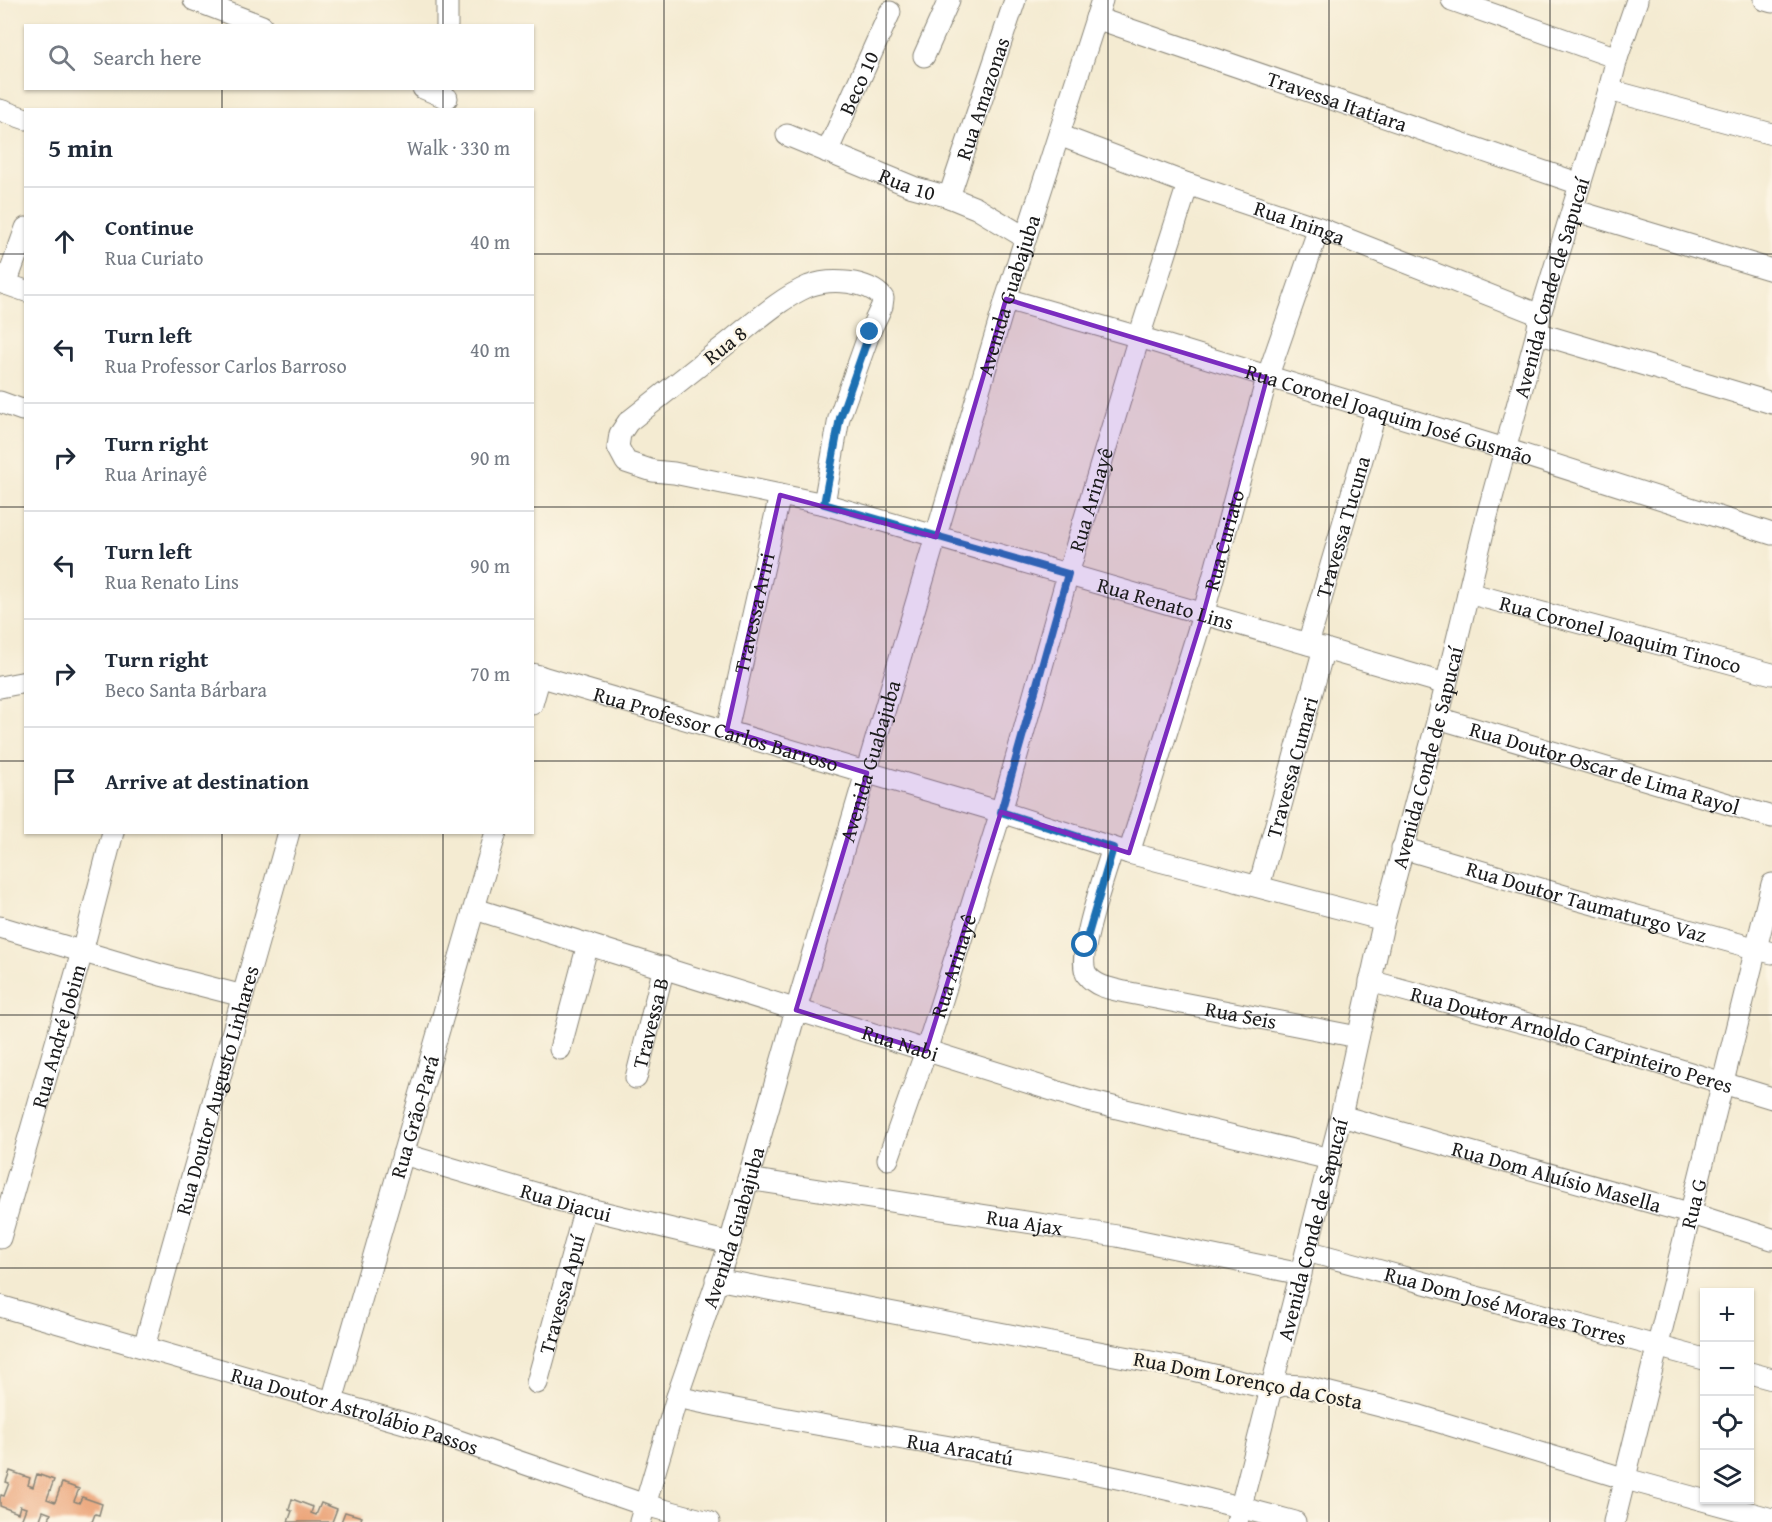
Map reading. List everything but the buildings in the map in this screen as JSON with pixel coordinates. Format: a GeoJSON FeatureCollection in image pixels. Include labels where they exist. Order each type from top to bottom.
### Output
{"type":"FeatureCollection","features":[{"type":"Feature","properties":{"kind":"street"},"geometry":{"type":"LineString","coordinates":[[194,0],[257,24]]}},
{"type":"Feature","properties":{"kind":"street"},"geometry":{"type":"LineString","coordinates":[[447,0],[447,24]]}},
{"type":"Feature","properties":{"kind":"street"},"geometry":{"type":"LineString","coordinates":[[924,56],[949,0]]}},
{"type":"Feature","properties":{"kind":"street","name":"Rua Amazonas"},"geometry":{"type":"LineString","coordinates":[[949,197],[1016,0]]}},
{"type":"Feature","properties":{"kind":"street"},"geometry":{"type":"LineString","coordinates":[[1452,0],[1617,58]]}},
{"type":"Feature","properties":{"kind":"street","name":"Avenida Conde de Sapucaí"},"geometry":{"type":"LineString","coordinates":[[1239,1515],[1341,1116],[1384,920],[1438,718],[1505,449],[1617,58],[1637,0]]}},
{"type":"Feature","properties":{"kind":"street"},"geometry":{"type":"LineString","coordinates":[[1765,0],[1772,2]]}},
{"type":"Feature","properties":{"kind":"street","name":"Avenida Guabajuba"},"geometry":{"type":"LineString","coordinates":[[642,1514],[677,1397],[730,1242],[796,1010],[1006,299],[1099,9]]}},
{"type":"Feature","properties":{"kind":"street","name":"Travessa Itatiara"},"geometry":{"type":"LineString","coordinates":[[1099,9],[1580,184]]}},
{"type":"Feature","properties":{"kind":"street","name":"Beco 10"},"geometry":{"type":"LineString","coordinates":[[827,152],[890,12]]}},
{"type":"Feature","properties":{"kind":"street"},"geometry":{"type":"LineString","coordinates":[[427,90],[445,99]]}},
{"type":"Feature","properties":{"kind":"street"},"geometry":{"type":"LineString","coordinates":[[1609,90],[1772,134]]}},
{"type":"Feature","properties":{"kind":"street"},"geometry":{"type":"LineString","coordinates":[[0,110],[24,118]]}},
{"type":"Feature","properties":{"kind":"street","name":"Rua 10"},"geometry":{"type":"LineString","coordinates":[[787,135],[913,187],[949,197],[990,215],[1026,238]]}},
{"type":"Feature","properties":{"kind":"street","name":"Rua Ininga"},"geometry":{"type":"LineString","coordinates":[[1059,135],[1188,184],[1319,228],[1539,324],[1772,403]]}},
{"type":"Feature","properties":{"kind":"street","name":"Rua Arinayê"},"geometry":{"type":"LineString","coordinates":[[888,1159],[926,1051],[1001,812],[1138,337],[1188,184]]}},
{"type":"Feature","properties":{"kind":"street"},"geometry":{"type":"LineString","coordinates":[[1573,210],[1772,270]]}},
{"type":"Feature","properties":{"kind":"street","name":"Rua Curiato"},"geometry":{"type":"LineString","coordinates":[[1125,992],[1095,983],[1086,974],[1083,964],[1085,945],[1121,850],[1203,615],[1267,378],[1319,228]]}},
{"type":"Feature","properties":{"kind":"street"},"geometry":{"type":"LineString","coordinates":[[11,286],[24,236]]}},
{"type":"Feature","properties":{"kind":"street","name":"Rua 8"},"geometry":{"type":"LineString","coordinates":[[674,473],[653,471],[626,462],[618,447],[620,434],[628,422],[776,305],[809,286],[827,282],[860,286],[872,289],[883,298],[882,306],[870,332],[840,418],[824,504]]}},
{"type":"Feature","properties":{"kind":"street","name":"Rua Coronel Joaquim José Gusmão"},"geometry":{"type":"LineString","coordinates":[[1006,299],[1505,449],[1772,534]]}},
{"type":"Feature","properties":{"kind":"street"},"geometry":{"type":"LineString","coordinates":[[0,402],[24,410]]}},
{"type":"Feature","properties":{"kind":"street","name":"Travessa Tucuna"},"geometry":{"type":"LineString","coordinates":[[1316,646],[1376,411]]}},
{"type":"Feature","properties":{"kind":"street","name":"Rua Renato Lins"},"geometry":{"type":"LineString","coordinates":[[674,473],[824,504],[1446,684]]}},
{"type":"Feature","properties":{"kind":"street","name":"Travessa Ariri"},"geometry":{"type":"LineString","coordinates":[[727,730],[780,495]]}},
{"type":"Feature","properties":{"kind":"street","name":"Rua Coronel Joaquim Tinoco"},"geometry":{"type":"LineString","coordinates":[[1468,593],[1772,674]]}},
{"type":"Feature","properties":{"kind":"street","name":"Travessa Cumari"},"geometry":{"type":"LineString","coordinates":[[1259,886],[1316,646]]}},
{"type":"Feature","properties":{"kind":"street","name":"Rua Professor Carlos Barroso"},"geometry":{"type":"LineString","coordinates":[[536,675],[727,730],[1121,850],[1384,920]]}},
{"type":"Feature","properties":{"kind":"street"},"geometry":{"type":"LineString","coordinates":[[0,687],[24,682]]}},
{"type":"Feature","properties":{"kind":"street","name":"Rua Doutor Oscar de Lima Rayol"},"geometry":{"type":"LineString","coordinates":[[1438,718],[1772,817]]}},
{"type":"Feature","properties":{"kind":"street","name":"Rua André Jobim"},"geometry":{"type":"LineString","coordinates":[[0,1238],[82,952],[112,834]]}},
{"type":"Feature","properties":{"kind":"street","name":"Rua Doutor Augusto Linhares"},"geometry":{"type":"LineString","coordinates":[[144,1347],[288,834]]}},
{"type":"Feature","properties":{"kind":"street","name":"Rua Grão-Pará"},"geometry":{"type":"LineString","coordinates":[[332,1401],[495,834]]}},
{"type":"Feature","properties":{"kind":"street","name":"Rua Doutor Taumaturgo Vaz"},"geometry":{"type":"LineString","coordinates":[[1402,848],[1764,951]]}},
{"type":"Feature","properties":{"kind":"street","name":"Rua G"},"geometry":{"type":"LineString","coordinates":[[1614,1522],[1722,1084],[1764,951],[1772,884]]}},
{"type":"Feature","properties":{"kind":"street","name":"Rua Nabi"},"geometry":{"type":"LineString","coordinates":[[475,909],[1084,1100],[1330,1159]]}},
{"type":"Feature","properties":{"kind":"street"},"geometry":{"type":"LineString","coordinates":[[0,927],[243,996]]}},
{"type":"Feature","properties":{"kind":"street"},"geometry":{"type":"LineString","coordinates":[[560,1049],[588,944]]}},
{"type":"Feature","properties":{"kind":"street","name":"Travessa B"},"geometry":{"type":"LineString","coordinates":[[636,1078],[664,967]]}},
{"type":"Feature","properties":{"kind":"street","name":"Rua Doutor Arnoldo Carpinteiro Peres"},"geometry":{"type":"LineString","coordinates":[[1370,981],[1543,1028],[1772,1098]]}},
{"type":"Feature","properties":{"kind":"street","name":"Rua Seis"},"geometry":{"type":"LineString","coordinates":[[1125,992],[1358,1037]]}},
{"type":"Feature","properties":{"kind":"street","name":"Rua Dom Aluísio Masella"},"geometry":{"type":"LineString","coordinates":[[1341,1116],[1689,1213],[1772,1239]]}},
{"type":"Feature","properties":{"kind":"street","name":"Rua Diacui"},"geometry":{"type":"LineString","coordinates":[[403,1154],[585,1208],[730,1242]]}},
{"type":"Feature","properties":{"kind":"street","name":"Rua Ajax"},"geometry":{"type":"LineString","coordinates":[[748,1179],[1118,1236],[1301,1274]]}},
{"type":"Feature","properties":{"kind":"street","name":"Travessa Apuí"},"geometry":{"type":"LineString","coordinates":[[537,1383],[585,1208]]}},
{"type":"Feature","properties":{"kind":"street","name":"Rua Dom José Moraes Torres"},"geometry":{"type":"LineString","coordinates":[[1307,1251],[1700,1358]]}},
{"type":"Feature","properties":{"kind":"street","name":"Rua Dom Lorenço da Costa"},"geometry":{"type":"LineString","coordinates":[[716,1279],[1193,1370],[1271,1389],[1293,1385],[1310,1388],[1420,1416],[1626,1479],[1772,1519]]}},
{"type":"Feature","properties":{"kind":"street","name":"Rua Doutor Astrolábio Passos"},"geometry":{"type":"LineString","coordinates":[[0,1306],[418,1427],[642,1514],[709,1522]]}},
{"type":"Feature","properties":{"kind":"street"},"geometry":{"type":"LineString","coordinates":[[1754,1374],[1772,1379]]}},
{"type":"Feature","properties":{"kind":"street","name":"Rua Aracatú"},"geometry":{"type":"LineString","coordinates":[[677,1397],[761,1416],[1082,1470],[1239,1515],[1295,1522]]}},
{"type":"Feature","properties":{"kind":"highlighted area"},"geometry":{"type":"Polygon","coordinates":[[[1006,299],[1267,378],[1203,615],[1129,853],[1001,812],[926,1051],[796,1010],[867,773],[727,730],[780,495],[936,537],[1006,299]]]}},
{"type":"Feature","properties":{"kind":"route"},"geometry":{"type":"LineString","coordinates":[[870,332],[840,418],[829,467],[824,504],[1068,574],[1001,812],[1113,848],[1085,945]]}}]}
